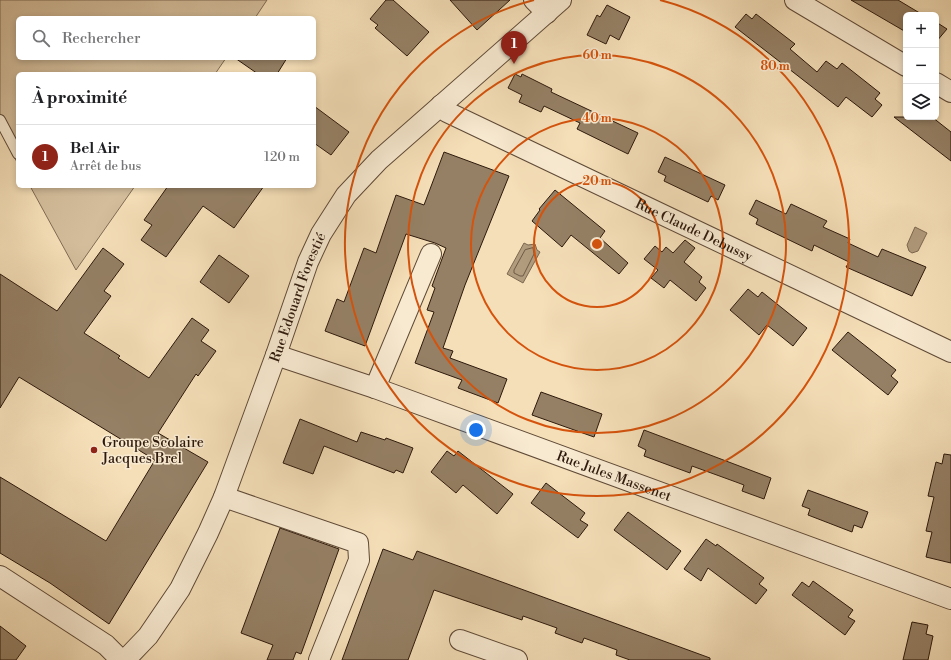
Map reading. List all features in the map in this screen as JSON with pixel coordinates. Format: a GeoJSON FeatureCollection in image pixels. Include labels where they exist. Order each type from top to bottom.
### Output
{"type":"FeatureCollection","features":[{"type":"Feature","properties":{"kind":"street"},"geometry":{"type":"LineString","coordinates":[[795,0],[903,64]]}},
{"type":"Feature","properties":{"kind":"street","name":"Rue Edouard Forestié"},"geometry":{"type":"LineString","coordinates":[[126,660],[148,636],[180,589],[224,496],[276,355],[308,262],[321,234],[346,195],[379,160],[441,105],[547,4]]}},
{"type":"Feature","properties":{"kind":"street"},"geometry":{"type":"LineString","coordinates":[[938,84],[951,92]]}},
{"type":"Feature","properties":{"kind":"street","name":"Rue Claude Debussy"},"geometry":{"type":"LineString","coordinates":[[441,105],[447,112],[951,352]]}},
{"type":"Feature","properties":{"kind":"street"},"geometry":{"type":"LineString","coordinates":[[375,388],[431,254]]}},
{"type":"Feature","properties":{"kind":"street","name":"Rue Jules Massenet"},"geometry":{"type":"LineString","coordinates":[[276,355],[375,388],[951,599]]}},
{"type":"Feature","properties":{"kind":"street"},"geometry":{"type":"LineString","coordinates":[[224,496],[358,543],[359,560],[319,660]]}},
{"type":"Feature","properties":{"kind":"street"},"geometry":{"type":"LineString","coordinates":[[0,576],[106,645],[121,660]]}},
{"type":"Feature","properties":{"kind":"street"},"geometry":{"type":"LineString","coordinates":[[460,640],[517,660]]}},
{"type":"Feature","properties":{"kind":"lane"},"geometry":{"type":"LineString","coordinates":[[0,120],[16,150]]}},
{"type":"Feature","properties":{"kind":"shaded area"},"geometry":{"type":"Polygon","coordinates":[[[0,0],[267,0],[256,16],[16,16],[16,60],[225,60],[216,72],[16,72],[16,160],[0,131],[0,0]]]}},
{"type":"Feature","properties":{"kind":"shaded area"},"geometry":{"type":"Polygon","coordinates":[[[31,188],[134,188],[76,270],[31,188]]]}},
{"type":"Feature","properties":{"kind":"water"},"geometry":{"type":"Polygon","coordinates":[[[915,227],[927,233],[918,251],[912,253],[909,251],[907,245],[915,227]]]}},
{"type":"Feature","properties":{"kind":"water"},"geometry":{"type":"Polygon","coordinates":[[[524,243],[528,245],[535,244],[537,250],[540,252],[523,283],[507,274],[524,243]]]}},
{"type":"Feature","properties":{"kind":"building"},"geometry":{"type":"Polygon","coordinates":[[[386,0],[393,0],[429,32],[407,56],[375,28],[378,25],[370,19],[386,0]]]}},
{"type":"Feature","properties":{"kind":"building"},"geometry":{"type":"Polygon","coordinates":[[[450,0],[510,0],[477,30],[450,0]]]}},
{"type":"Feature","properties":{"kind":"building"},"geometry":{"type":"Polygon","coordinates":[[[851,0],[898,0],[918,12],[903,12],[903,30],[851,0]]]}},
{"type":"Feature","properties":{"kind":"building"},"geometry":{"type":"Polygon","coordinates":[[[607,5],[630,17],[619,40],[610,35],[606,44],[587,35],[597,15],[600,17],[607,5]]]}},
{"type":"Feature","properties":{"kind":"building"},"geometry":{"type":"Polygon","coordinates":[[[746,14],[752,19],[756,14],[795,44],[790,49],[817,72],[826,61],[837,69],[842,63],[880,93],[875,99],[882,105],[872,117],[846,97],[838,107],[735,27],[746,14]]]}},
{"type":"Feature","properties":{"kind":"building"},"geometry":{"type":"Polygon","coordinates":[[[939,24],[947,29],[939,38],[939,24]]]}},
{"type":"Feature","properties":{"kind":"building"},"geometry":{"type":"Polygon","coordinates":[[[238,60],[286,60],[278,72],[255,72],[238,60]]]}},
{"type":"Feature","properties":{"kind":"building"},"geometry":{"type":"Polygon","coordinates":[[[515,74],[521,77],[522,74],[552,89],[551,92],[638,133],[628,154],[577,129],[580,123],[544,106],[541,112],[519,102],[522,95],[508,88],[515,74]]]}},
{"type":"Feature","properties":{"kind":"building"},"geometry":{"type":"Polygon","coordinates":[[[316,107],[349,132],[331,155],[316,144],[316,107]]]}},
{"type":"Feature","properties":{"kind":"building"},"geometry":{"type":"Polygon","coordinates":[[[894,117],[903,117],[903,120],[936,120],[951,132],[951,161],[894,117]]]}},
{"type":"Feature","properties":{"kind":"building"},"geometry":{"type":"Polygon","coordinates":[[[444,152],[509,176],[465,285],[443,348],[453,351],[450,358],[507,379],[498,403],[458,388],[462,380],[415,363],[434,312],[427,310],[435,288],[432,286],[446,248],[435,243],[406,234],[365,346],[325,331],[337,299],[344,302],[364,248],[376,253],[396,195],[424,205],[444,152]]]}},
{"type":"Feature","properties":{"kind":"building"},"geometry":{"type":"Polygon","coordinates":[[[665,157],[725,185],[718,200],[711,196],[708,202],[664,181],[666,176],[658,172],[665,157]]]}},
{"type":"Feature","properties":{"kind":"building"},"geometry":{"type":"Polygon","coordinates":[[[167,188],[263,188],[234,228],[203,206],[166,257],[141,240],[152,225],[144,220],[167,188]]]}},
{"type":"Feature","properties":{"kind":"building"},"geometry":{"type":"Polygon","coordinates":[[[555,190],[605,231],[600,238],[628,263],[619,274],[571,235],[562,247],[532,221],[540,210],[539,209],[555,190]]]}},
{"type":"Feature","properties":{"kind":"building"},"geometry":{"type":"Polygon","coordinates":[[[756,200],[786,214],[791,204],[827,221],[823,227],[850,239],[848,243],[878,257],[882,249],[926,267],[912,296],[846,267],[849,262],[814,245],[812,251],[756,224],[758,219],[749,214],[756,200]]]}},
{"type":"Feature","properties":{"kind":"building"},"geometry":{"type":"Polygon","coordinates":[[[685,240],[695,248],[684,262],[702,277],[699,282],[706,288],[696,301],[670,280],[664,288],[651,278],[658,270],[644,259],[655,246],[662,252],[666,247],[673,253],[685,240]]]}},
{"type":"Feature","properties":{"kind":"building","name":"Groupe Scolaire Jacques Brel"},"geometry":{"type":"Polygon","coordinates":[[[103,248],[124,264],[104,291],[111,296],[84,333],[120,356],[118,358],[149,378],[192,318],[209,330],[201,341],[216,351],[198,376],[196,374],[158,433],[208,462],[109,624],[50,583],[0,553],[0,477],[106,541],[155,460],[19,377],[0,408],[0,274],[57,311],[103,248]]]}},
{"type":"Feature","properties":{"kind":"building"},"geometry":{"type":"Polygon","coordinates":[[[219,255],[249,276],[229,303],[200,282],[219,255]]]}},
{"type":"Feature","properties":{"kind":"building"},"geometry":{"type":"Polygon","coordinates":[[[748,289],[758,297],[762,292],[807,328],[793,346],[767,325],[759,335],[730,310],[748,289]]]}},
{"type":"Feature","properties":{"kind":"building"},"geometry":{"type":"Polygon","coordinates":[[[848,332],[896,370],[891,376],[898,382],[888,395],[832,350],[848,332]]]}},
{"type":"Feature","properties":{"kind":"building"},"geometry":{"type":"Polygon","coordinates":[[[541,392],[602,414],[594,437],[532,415],[541,392]]]}},
{"type":"Feature","properties":{"kind":"building"},"geometry":{"type":"Polygon","coordinates":[[[300,419],[357,442],[361,432],[385,440],[386,438],[413,448],[403,473],[396,470],[394,473],[324,446],[313,474],[283,463],[300,419]]]}},
{"type":"Feature","properties":{"kind":"building"},"geometry":{"type":"Polygon","coordinates":[[[644,430],[771,478],[764,499],[742,491],[744,485],[692,466],[690,473],[644,456],[646,450],[638,446],[644,430]]]}},
{"type":"Feature","properties":{"kind":"building"},"geometry":{"type":"Polygon","coordinates":[[[447,451],[454,456],[458,451],[513,494],[497,514],[463,485],[456,493],[431,472],[447,451]]]}},
{"type":"Feature","properties":{"kind":"building"},"geometry":{"type":"Polygon","coordinates":[[[944,454],[951,455],[951,563],[926,557],[932,532],[926,531],[934,497],[928,496],[936,462],[942,464],[944,454]]]}},
{"type":"Feature","properties":{"kind":"building"},"geometry":{"type":"Polygon","coordinates":[[[546,483],[585,513],[580,520],[588,525],[578,538],[531,503],[546,483]]]}},
{"type":"Feature","properties":{"kind":"building"},"geometry":{"type":"Polygon","coordinates":[[[808,490],[868,512],[862,528],[854,525],[852,532],[808,515],[810,509],[802,506],[808,490]]]}},
{"type":"Feature","properties":{"kind":"building"},"geometry":{"type":"Polygon","coordinates":[[[628,512],[681,551],[667,570],[614,530],[628,512]]]}},
{"type":"Feature","properties":{"kind":"building"},"geometry":{"type":"Polygon","coordinates":[[[280,528],[339,549],[301,654],[296,652],[293,660],[267,660],[273,645],[241,633],[280,528]]]}},
{"type":"Feature","properties":{"kind":"building"},"geometry":{"type":"Polygon","coordinates":[[[706,539],[716,546],[717,544],[764,578],[759,584],[767,590],[756,604],[708,568],[701,581],[684,569],[706,539]]]}},
{"type":"Feature","properties":{"kind":"building"},"geometry":{"type":"Polygon","coordinates":[[[383,549],[413,560],[417,551],[710,658],[710,660],[630,660],[616,655],[617,650],[584,638],[582,643],[555,633],[557,628],[523,616],[522,620],[434,590],[408,660],[342,660],[383,549]]]}},
{"type":"Feature","properties":{"kind":"building"},"geometry":{"type":"Polygon","coordinates":[[[813,581],[853,610],[848,617],[855,621],[845,635],[792,595],[802,582],[809,587],[813,581]]]}},
{"type":"Feature","properties":{"kind":"building"},"geometry":{"type":"Polygon","coordinates":[[[912,622],[928,625],[926,634],[933,636],[928,660],[903,660],[912,622]]]}},
{"type":"Feature","properties":{"kind":"building"},"geometry":{"type":"Polygon","coordinates":[[[0,626],[26,646],[16,660],[0,660],[0,626]]]}},
{"type":"Feature","properties":{"kind":"place","name":"Bel Air"},"geometry":{"type":"Point","coordinates":[514,64]}},
{"type":"Feature","properties":{"kind":"place","name":"Groupe Scolaire Jacques Brel"},"geometry":{"type":"Point","coordinates":[94,450]}}]}
